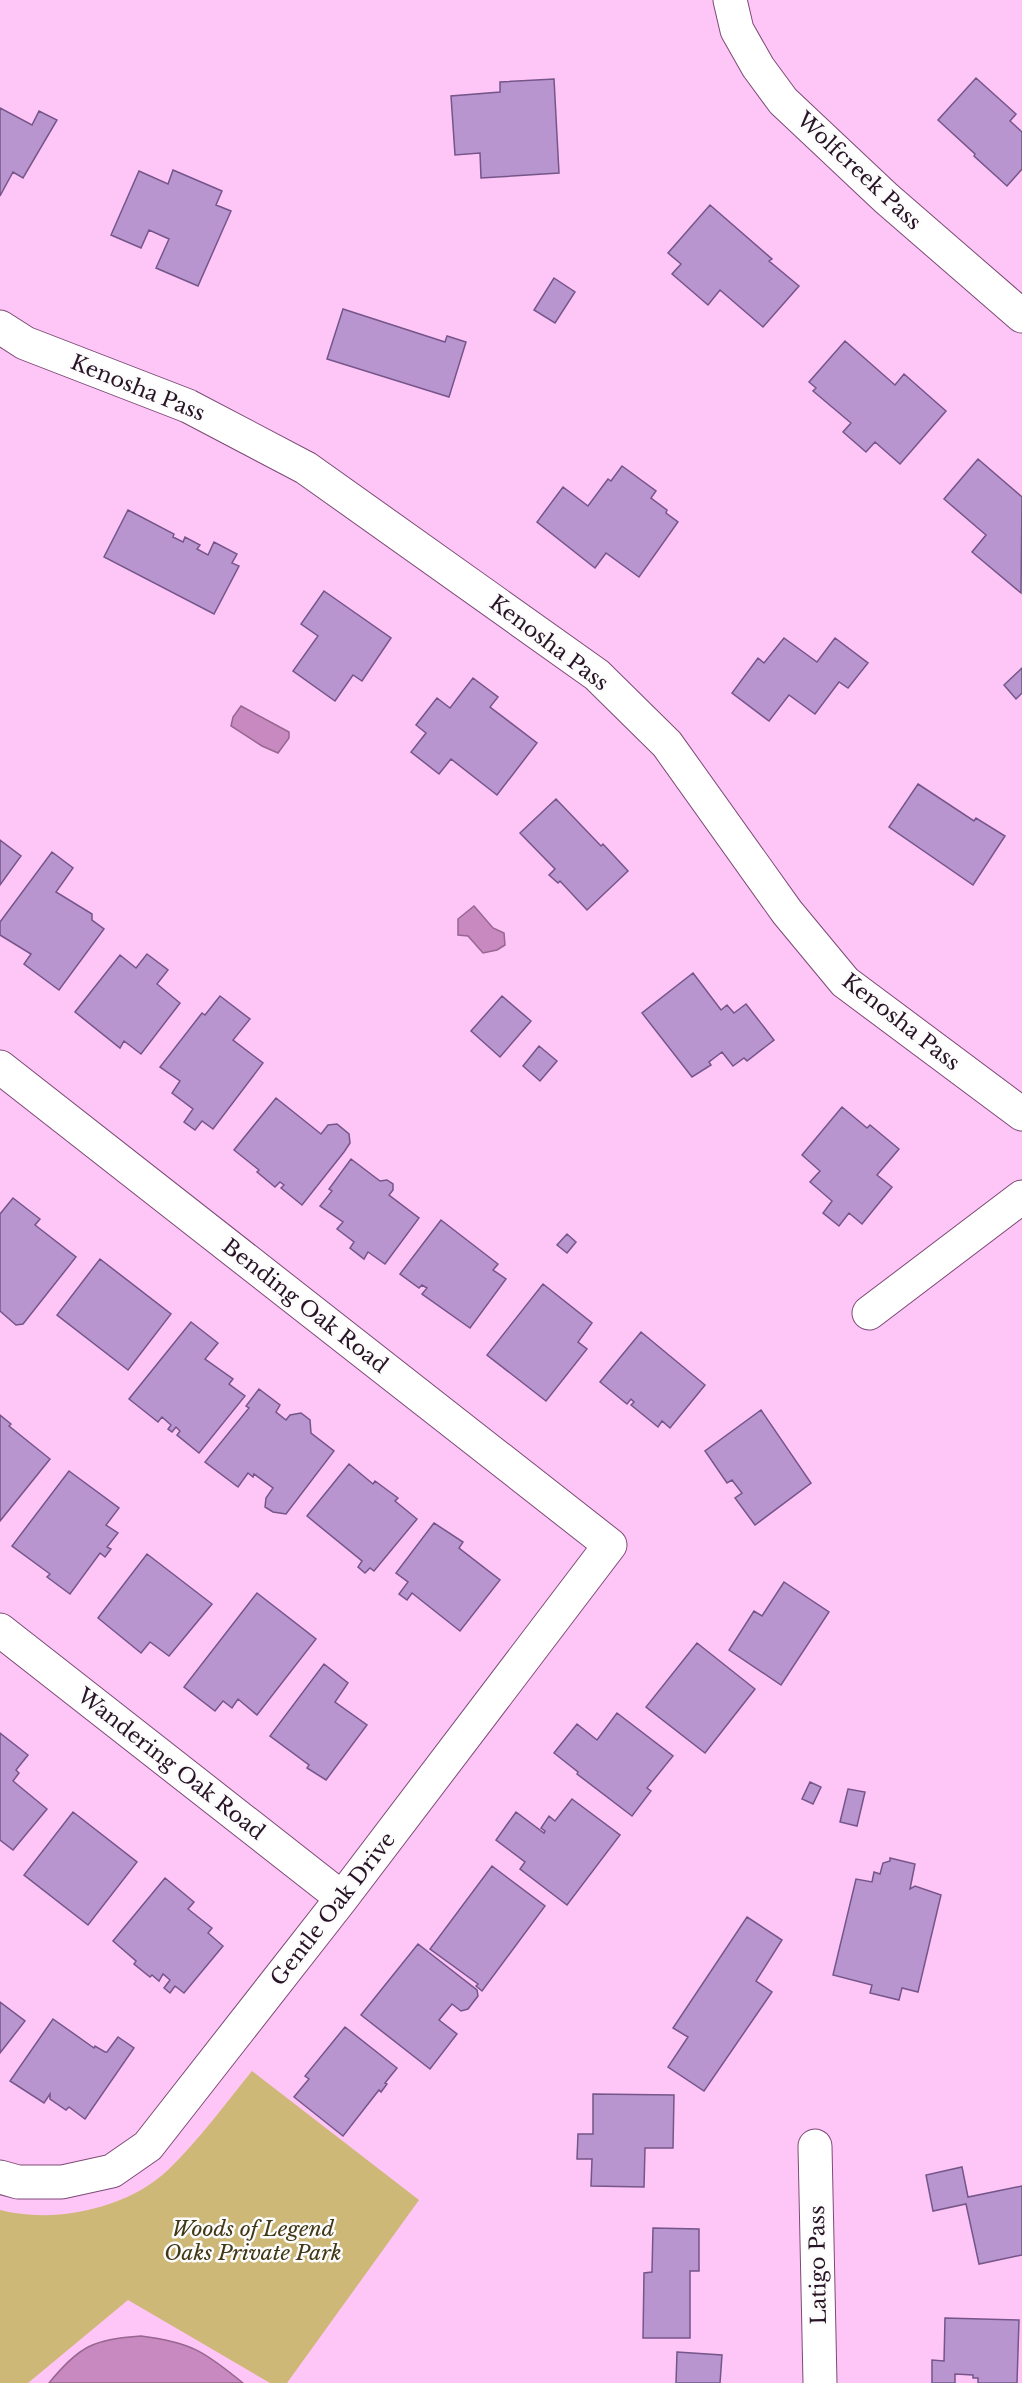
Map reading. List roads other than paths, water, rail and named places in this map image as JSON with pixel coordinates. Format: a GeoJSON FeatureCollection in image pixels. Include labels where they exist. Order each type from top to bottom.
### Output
{"type":"FeatureCollection","features":[{"type":"Feature","properties":{"kind":"street","name":"Wolfcreek Pass"},"geometry":{"type":"LineString","coordinates":[[730,0],[737,30],[758,66],[783,100],[886,198],[1022,316]]}},
{"type":"Feature","properties":{"kind":"street","name":"Kenosha Pass"},"geometry":{"type":"LineString","coordinates":[[0,327],[25,343],[189,406],[306,468],[597,675],[667,744],[787,912],[844,982],[1022,1114]]}},
{"type":"Feature","properties":{"kind":"street","name":"Bending Oak Road"},"geometry":{"type":"LineString","coordinates":[[0,1067],[610,1545]]}},
{"type":"Feature","properties":{"kind":"street"},"geometry":{"type":"LineString","coordinates":[[869,1313],[1022,1197]]}},
{"type":"Feature","properties":{"kind":"street","name":"Gentle Oak Drive"},"geometry":{"type":"LineString","coordinates":[[0,2177],[18,2182],[62,2182],[112,2171],[148,2146],[342,1898],[610,1545]]}},
{"type":"Feature","properties":{"kind":"street","name":"Wandering Oak Road"},"geometry":{"type":"LineString","coordinates":[[0,1630],[342,1898]]}},
{"type":"Feature","properties":{"kind":"street","name":"Latigo Pass"},"geometry":{"type":"LineString","coordinates":[[815,2146],[820,2383]]}},
{"type":"Feature","properties":{"kind":"park label","name":"Woods of Legend Oaks Private Park"},"geometry":{"type":"Point","coordinates":[253,2241]}}]}
